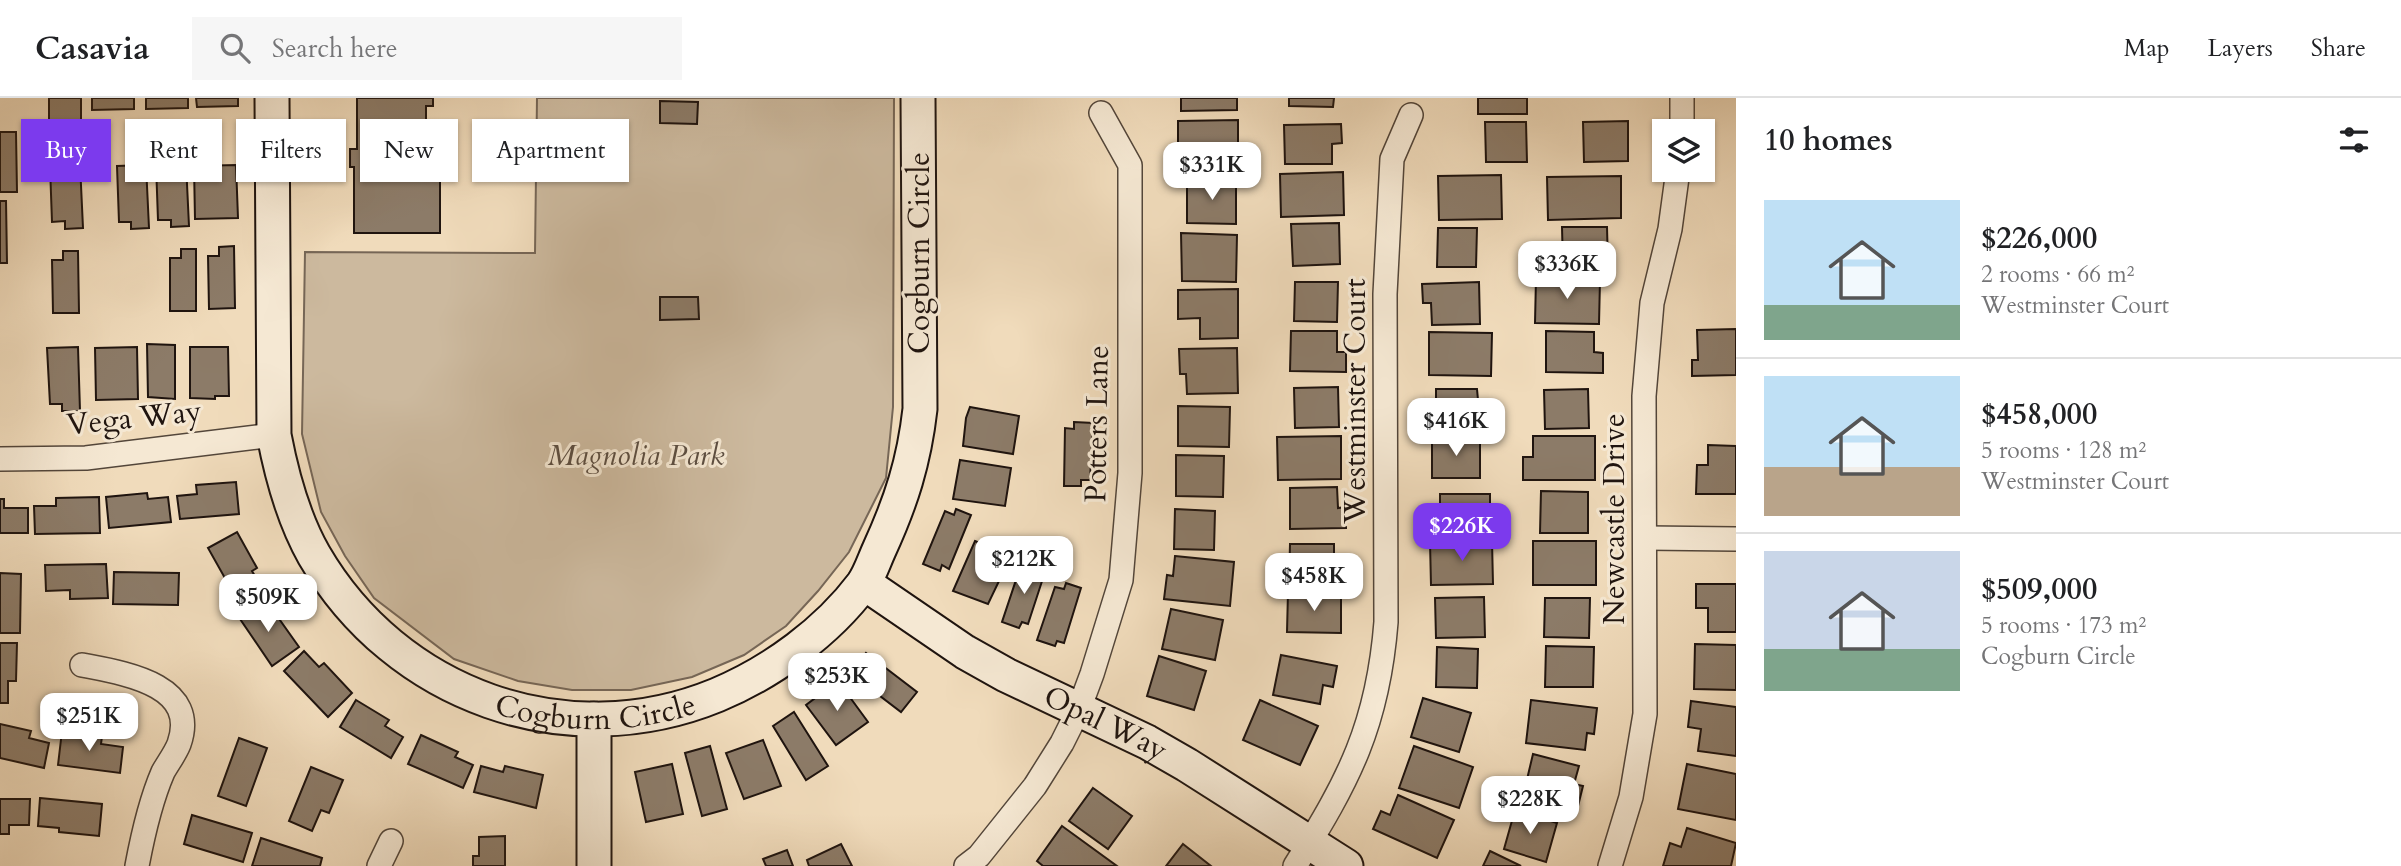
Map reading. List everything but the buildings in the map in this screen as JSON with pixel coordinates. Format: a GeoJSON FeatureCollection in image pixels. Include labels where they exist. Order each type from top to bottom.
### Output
{"type":"FeatureCollection","features":[{"type":"Feature","properties":{"kind":"street","name":"Cogburn Circle"},"geometry":{"type":"LineString","coordinates":[[272,98],[274,435],[290,502],[313,553],[354,610],[400,654],[444,682],[496,705],[552,716],[594,719],[636,718],[698,703],[739,686],[779,662],[821,629],[864,583],[898,510],[916,442],[920,409],[918,98]]}},
{"type":"Feature","properties":{"kind":"street"},"geometry":{"type":"LineString","coordinates":[[1682,98],[1682,119]]}},
{"type":"Feature","properties":{"kind":"street","name":"Potters Lane"},"geometry":{"type":"LineString","coordinates":[[966,866],[978,856],[1035,786],[1079,709],[1109,625],[1121,580],[1130,474],[1130,165],[1101,113]]}},
{"type":"Feature","properties":{"kind":"street","name":"Westminster Court"},"geometry":{"type":"LineString","coordinates":[[1302,855],[1329,812],[1353,764],[1367,731],[1383,665],[1387,622],[1385,294],[1390,186],[1392,159],[1411,115]]}},
{"type":"Feature","properties":{"kind":"street","name":"Newcastle Drive"},"geometry":{"type":"LineString","coordinates":[[1610,866],[1631,797],[1645,714],[1644,396],[1652,303],[1670,229],[1676,182]]}},
{"type":"Feature","properties":{"kind":"street","name":"Vega Way"},"geometry":{"type":"LineString","coordinates":[[0,459],[86,458],[274,435]]}},
{"type":"Feature","properties":{"kind":"street"},"geometry":{"type":"LineString","coordinates":[[1646,538],[1736,539]]}},
{"type":"Feature","properties":{"kind":"street","name":"Opal Way"},"geometry":{"type":"LineString","coordinates":[[864,583],[965,652],[1019,682],[1079,709],[1187,765],[1302,855],[1346,866]]}},
{"type":"Feature","properties":{"kind":"street"},"geometry":{"type":"LineString","coordinates":[[82,665],[127,674],[163,688],[182,718],[179,743],[150,806],[137,866]]}},
{"type":"Feature","properties":{"kind":"street"},"geometry":{"type":"LineString","coordinates":[[594,719],[594,866]]}},
{"type":"Feature","properties":{"kind":"street"},"geometry":{"type":"LineString","coordinates":[[379,866],[391,841]]}},
{"type":"Feature","properties":{"kind":"green space","name":"Magnolia Park"},"geometry":{"type":"Polygon","coordinates":[[[537,98],[894,98],[893,407],[886,478],[849,552],[786,626],[744,655],[692,677],[631,690],[572,690],[518,681],[454,659],[374,598],[345,556],[321,512],[302,434],[305,252],[535,253],[536,182],[629,182],[629,119],[537,119],[537,98]]]}}]}
